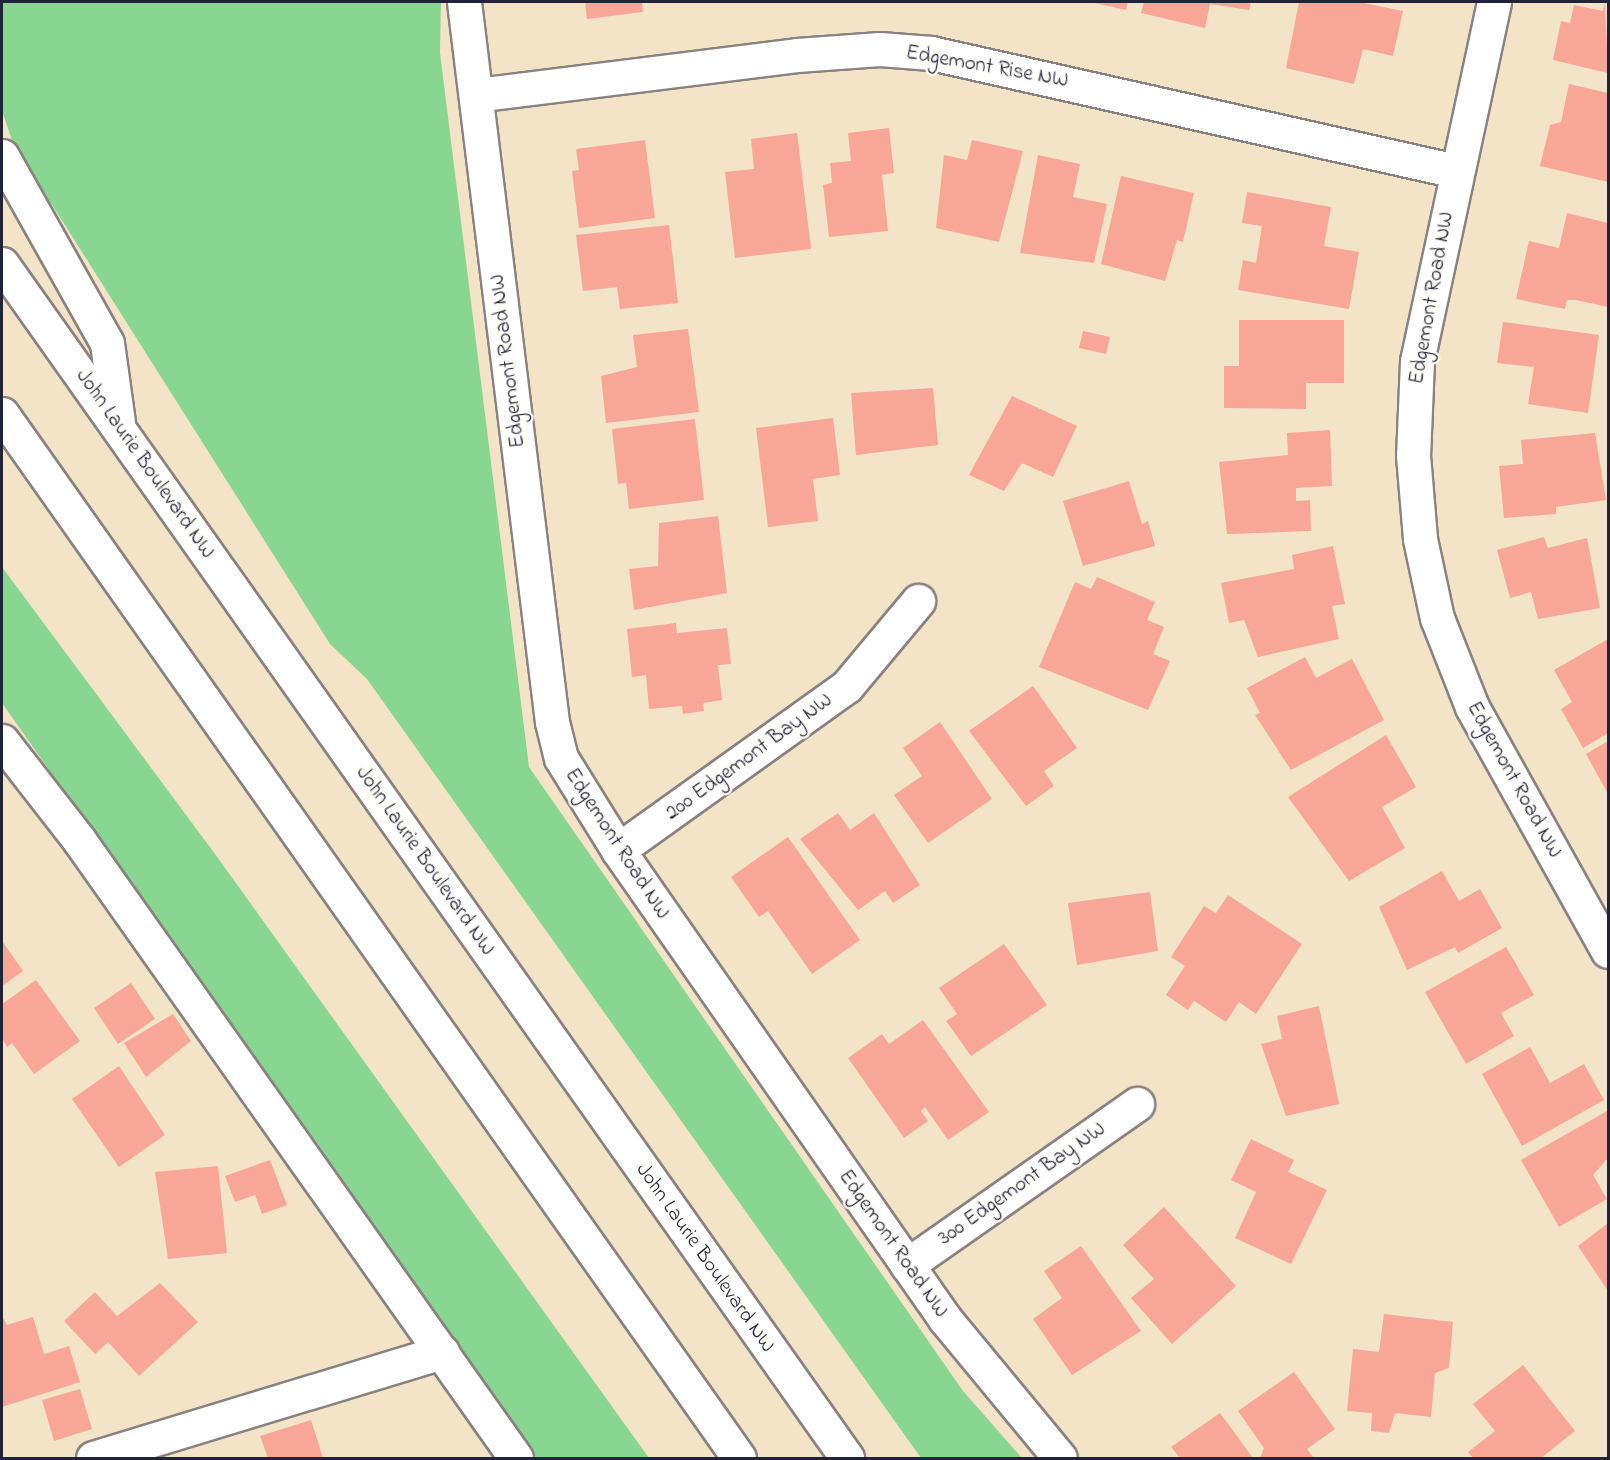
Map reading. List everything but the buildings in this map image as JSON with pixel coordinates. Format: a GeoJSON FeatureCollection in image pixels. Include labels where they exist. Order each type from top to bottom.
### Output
{"type":"FeatureCollection","features":[{"type":"Feature","properties":{"kind":"street","name":"Edgemont Road NW"},"geometry":{"type":"LineString","coordinates":[[464,2],[552,722],[561,758],[618,850],[907,1265],[992,1381],[1060,1458]]}},
{"type":"Feature","properties":{"kind":"street","name":"Edgemont Road NW"},"geometry":{"type":"LineString","coordinates":[[1494,2],[1417,361],[1413,455],[1420,539],[1437,618],[1472,707],[1608,951]]}},
{"type":"Feature","properties":{"kind":"street","name":"Edgemont Rise NW"},"geometry":{"type":"LineString","coordinates":[[476,95],[797,55],[880,49],[931,53],[1456,171]]}},
{"type":"Feature","properties":{"kind":"street"},"geometry":{"type":"LineString","coordinates":[[2,156],[107,343],[119,426]]}},
{"type":"Feature","properties":{"kind":"street","name":"John Laurie Boulevard NW"},"geometry":{"type":"LineString","coordinates":[[2,264],[119,426],[847,1458]]}},
{"type":"Feature","properties":{"kind":"street"},"geometry":{"type":"LineString","coordinates":[[2,414],[739,1458]]}},
{"type":"Feature","properties":{"kind":"street","name":"200 Edgemont Bay NW"},"geometry":{"type":"LineString","coordinates":[[618,850],[847,686],[918,601]]}},
{"type":"Feature","properties":{"kind":"street"},"geometry":{"type":"LineString","coordinates":[[2,741],[79,840],[516,1458]]}},
{"type":"Feature","properties":{"kind":"street","name":"300 Edgemont Bay NW"},"geometry":{"type":"LineString","coordinates":[[907,1265],[1137,1104]]}},
{"type":"Feature","properties":{"kind":"street"},"geometry":{"type":"LineString","coordinates":[[93,1458],[442,1352]]}},
{"type":"Feature","properties":{"kind":"green space"},"geometry":{"type":"Polygon","coordinates":[[[2,2],[441,2],[440,53],[529,767],[963,1391],[1022,1458],[921,1458],[367,679],[330,644],[13,143],[2,111],[2,2]]]}},
{"type":"Feature","properties":{"kind":"green space"},"geometry":{"type":"Polygon","coordinates":[[[2,567],[215,854],[649,1458],[533,1458],[2,703],[2,567]]]}}]}
